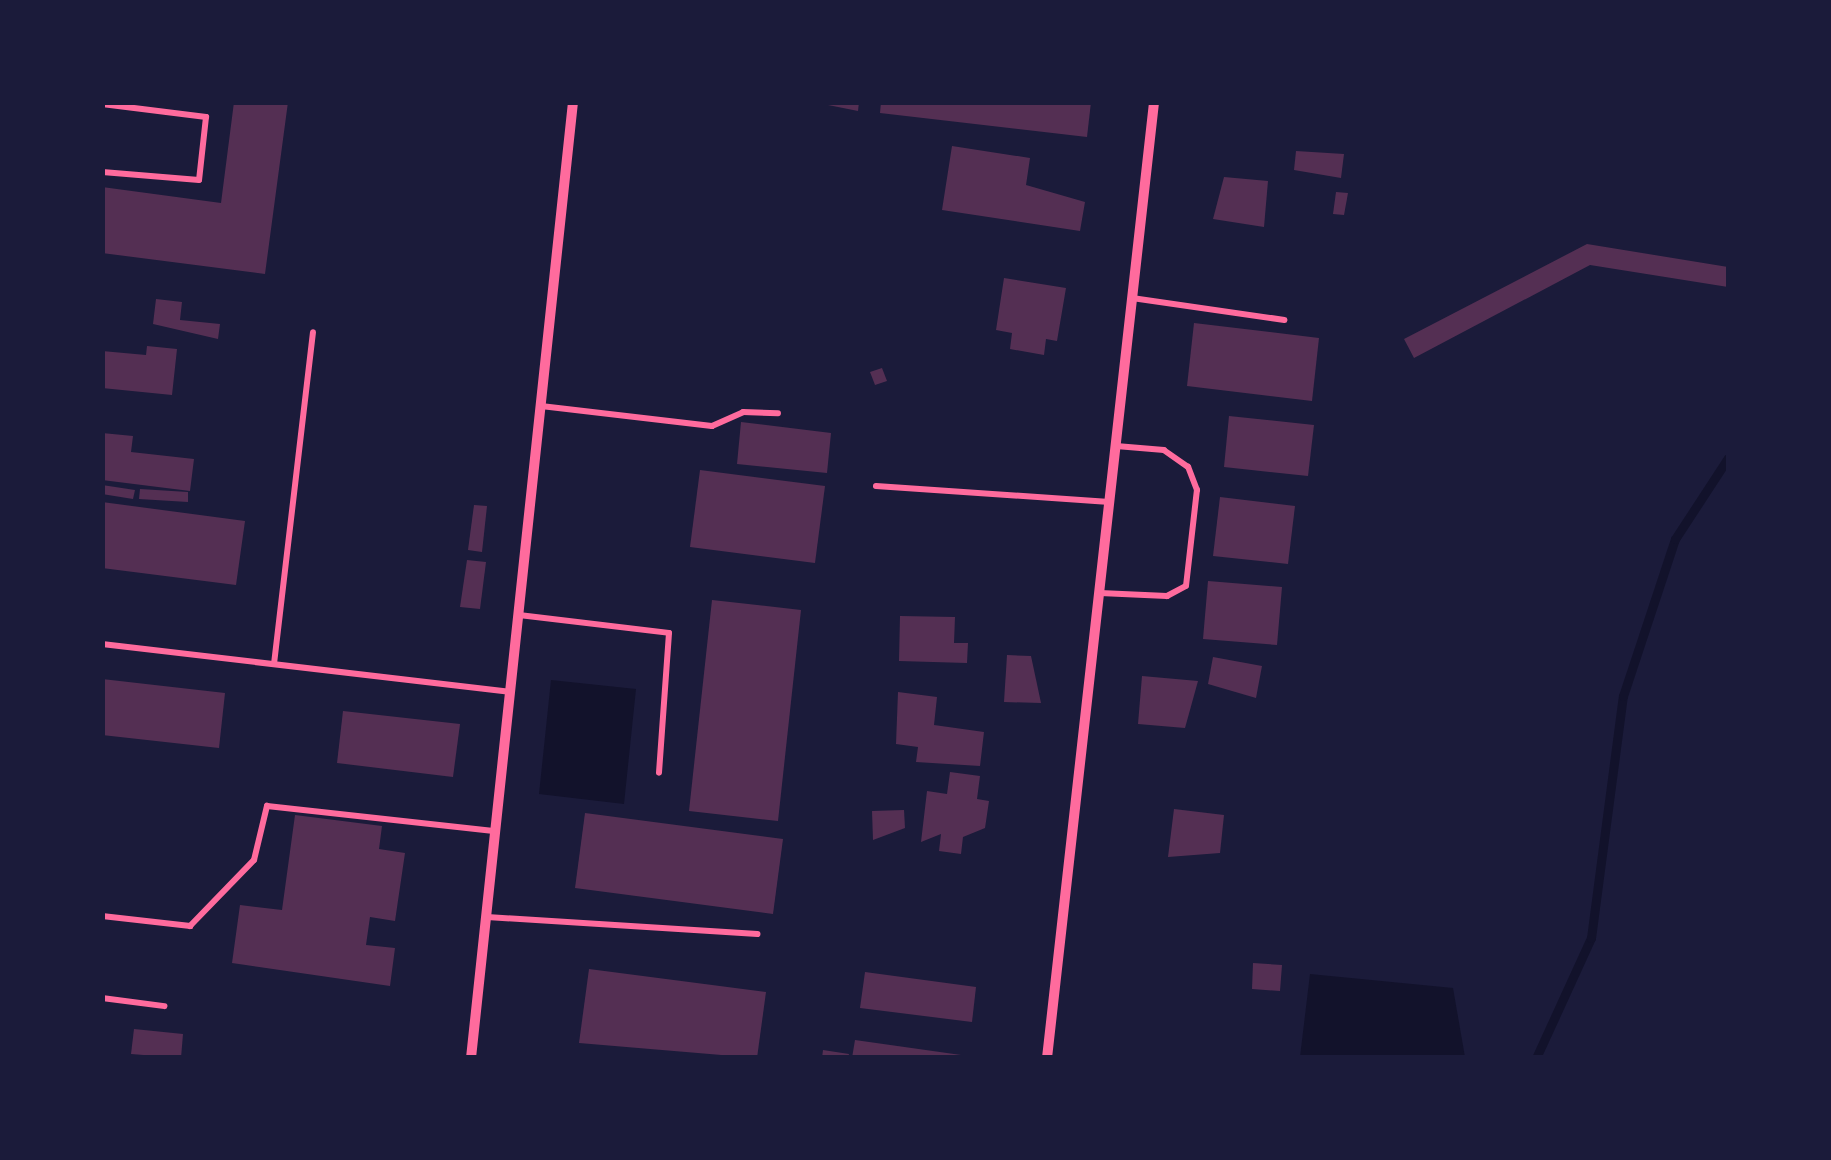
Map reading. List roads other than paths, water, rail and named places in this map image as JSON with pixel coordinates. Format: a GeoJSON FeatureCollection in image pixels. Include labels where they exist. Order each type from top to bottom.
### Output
{"type":"FeatureCollection","features":[{"type":"Feature","properties":{"kind":"street"},"geometry":{"type":"LineString","coordinates":[[471,1058],[573,102]]}},
{"type":"Feature","properties":{"kind":"street"},"geometry":{"type":"LineString","coordinates":[[1047,1058],[1154,102]]}},
{"type":"Feature","properties":{"kind":"lane"},"geometry":{"type":"LineString","coordinates":[[102,104],[206,117],[199,180],[102,172]]}},
{"type":"Feature","properties":{"kind":"lane"},"geometry":{"type":"LineString","coordinates":[[1132,298],[1284,320]]}},
{"type":"Feature","properties":{"kind":"lane"},"geometry":{"type":"LineString","coordinates":[[274,664],[313,332]]}},
{"type":"Feature","properties":{"kind":"lane"},"geometry":{"type":"LineString","coordinates":[[541,406],[712,426],[743,412],[778,413]]}},
{"type":"Feature","properties":{"kind":"lane"},"geometry":{"type":"LineString","coordinates":[[1099,593],[1167,596],[1186,586],[1196,490],[1188,467],[1164,450],[1116,446]]}},
{"type":"Feature","properties":{"kind":"lane"},"geometry":{"type":"LineString","coordinates":[[876,486],[1109,502]]}},
{"type":"Feature","properties":{"kind":"lane"},"geometry":{"type":"LineString","coordinates":[[518,614],[669,633],[659,773]]}},
{"type":"Feature","properties":{"kind":"lane"},"geometry":{"type":"LineString","coordinates":[[102,644],[510,692]]}},
{"type":"Feature","properties":{"kind":"lane"},"geometry":{"type":"LineString","coordinates":[[102,916],[190,926],[254,860],[267,806],[495,831]]}},
{"type":"Feature","properties":{"kind":"lane"},"geometry":{"type":"LineString","coordinates":[[486,916],[757,934]]}},
{"type":"Feature","properties":{"kind":"lane"},"geometry":{"type":"LineString","coordinates":[[102,998],[164,1006]]}},
{"type":"Feature","properties":{"kind":"waterway"},"geometry":{"type":"LineString","coordinates":[[1536,1058],[1591,938],[1623,696],[1675,539],[1728,458]]}}]}
